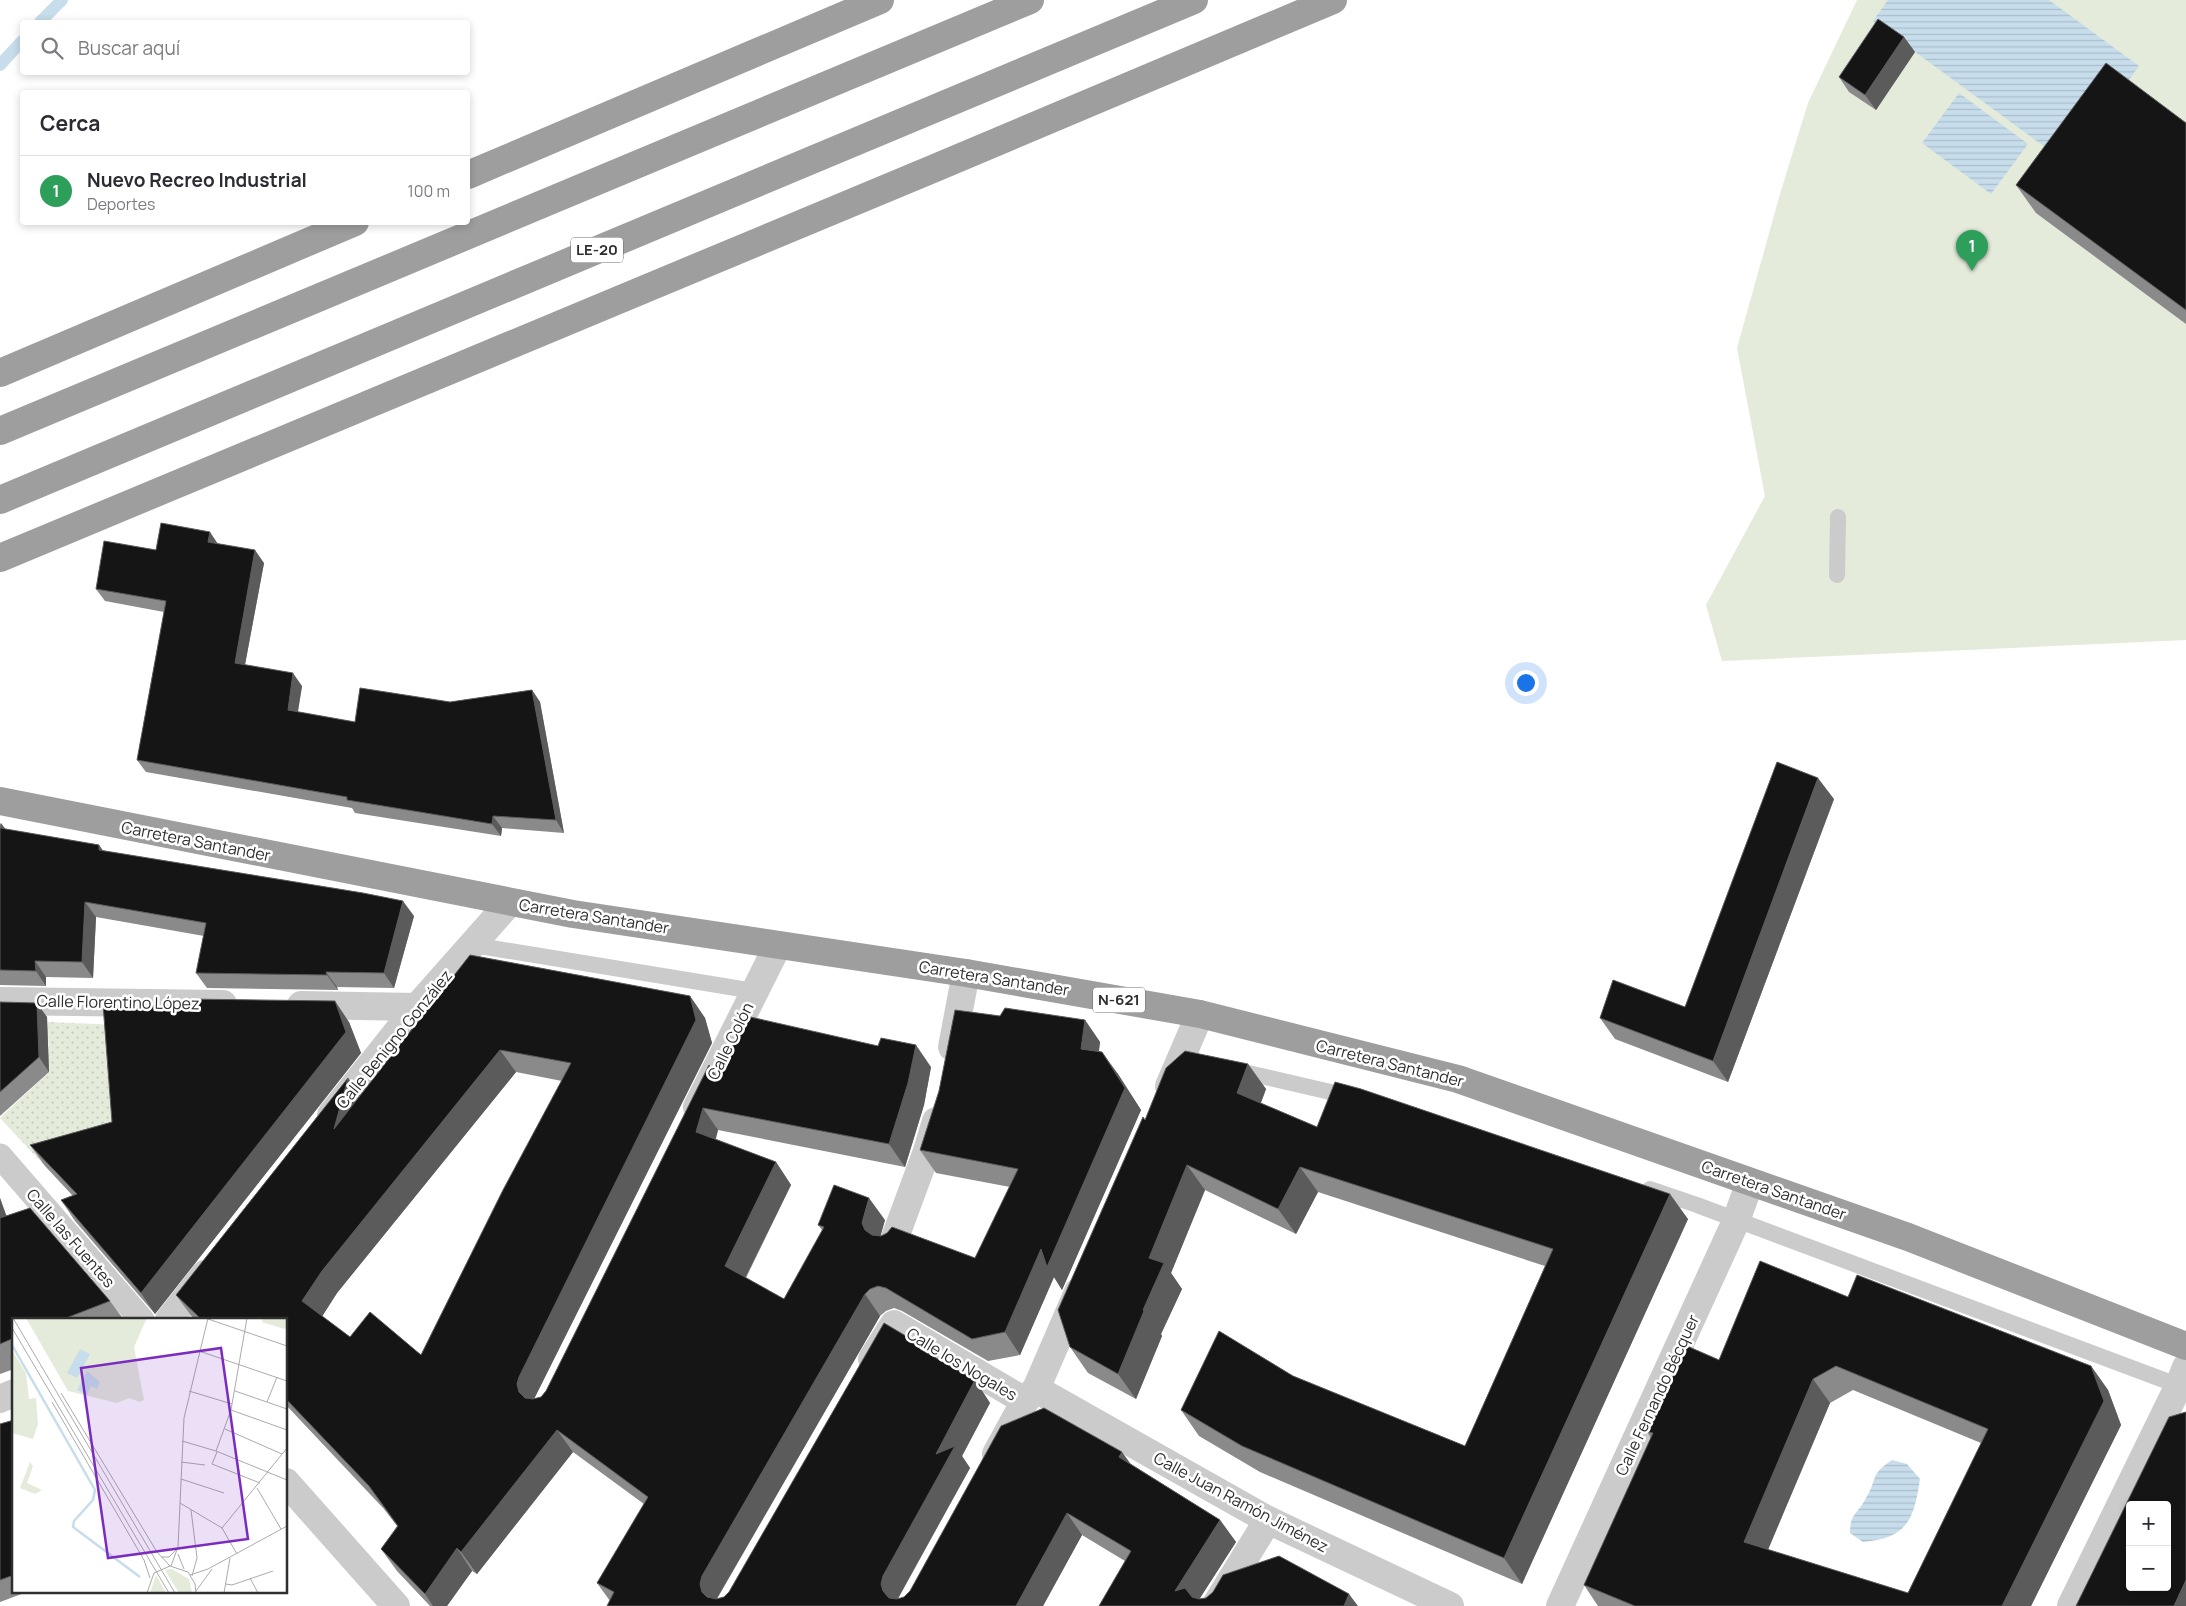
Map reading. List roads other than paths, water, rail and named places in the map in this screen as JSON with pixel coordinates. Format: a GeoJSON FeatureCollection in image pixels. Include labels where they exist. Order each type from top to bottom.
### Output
{"type":"FeatureCollection","features":[{"type":"Feature","properties":{"kind":"highway"},"geometry":{"type":"LineString","coordinates":[[470,174],[880,0]]}},
{"type":"Feature","properties":{"kind":"highway"},"geometry":{"type":"LineString","coordinates":[[0,431],[1030,0]]}},
{"type":"Feature","properties":{"kind":"highway","name":"LE-20"},"geometry":{"type":"LineString","coordinates":[[0,500],[1194,0]]}},
{"type":"Feature","properties":{"kind":"highway"},"geometry":{"type":"LineString","coordinates":[[0,558],[1333,0]]}},
{"type":"Feature","properties":{"kind":"highway"},"geometry":{"type":"LineString","coordinates":[[0,373],[348,225]]}},
{"type":"Feature","properties":{"kind":"highway","name":"Carretera Santander"},"geometry":{"type":"LineString","coordinates":[[4,800],[573,914],[966,972],[1200,1014],[1458,1079],[1908,1237],[2186,1346]]}},
{"type":"Feature","properties":{"kind":"street","name":"Calle Benigno González"},"geometry":{"type":"LineString","coordinates":[[318,1132],[417,1007],[510,902]]}},
{"type":"Feature","properties":{"kind":"street","name":"Calle Colón"},"geometry":{"type":"LineString","coordinates":[[684,1132],[778,944]]}},
{"type":"Feature","properties":{"kind":"street"},"geometry":{"type":"LineString","coordinates":[[948,1070],[966,972]]}},
{"type":"Feature","properties":{"kind":"street","name":"Calle Florentino López"},"geometry":{"type":"LineString","coordinates":[[0,1001],[248,1004]]}},
{"type":"Feature","properties":{"kind":"street"},"geometry":{"type":"LineString","coordinates":[[278,1005],[417,1007]]}},
{"type":"Feature","properties":{"kind":"street"},"geometry":{"type":"LineString","coordinates":[[1158,1111],[1191,1060],[1200,1014]]}},
{"type":"Feature","properties":{"kind":"street"},"geometry":{"type":"LineString","coordinates":[[893,1243],[927,1151],[941,1100]]}},
{"type":"Feature","properties":{"kind":"street","name":"Calle las Fuentes"},"geometry":{"type":"LineString","coordinates":[[0,1156],[140,1318]]}},
{"type":"Feature","properties":{"kind":"street","name":"Calle Fernando Bécquer"},"geometry":{"type":"LineString","coordinates":[[1560,1606],[1736,1221],[1750,1182]]}},
{"type":"Feature","properties":{"kind":"street"},"geometry":{"type":"LineString","coordinates":[[171,1318],[218,1257]]}},
{"type":"Feature","properties":{"kind":"street"},"geometry":{"type":"LineString","coordinates":[[983,1478],[1030,1395],[1087,1273]]}},
{"type":"Feature","properties":{"kind":"street","name":"Calle los Nogales"},"geometry":{"type":"LineString","coordinates":[[860,1382],[894,1324],[1030,1395]]}},
{"type":"Feature","properties":{"kind":"street"},"geometry":{"type":"LineString","coordinates":[[2071,1606],[2184,1380]]}},
{"type":"Feature","properties":{"kind":"street"},"geometry":{"type":"LineString","coordinates":[[0,1398],[12,1394]]}},
{"type":"Feature","properties":{"kind":"street","name":"Calle Juan Ramón Jiménez"},"geometry":{"type":"LineString","coordinates":[[1030,1395],[1268,1520],[1450,1606]]}},
{"type":"Feature","properties":{"kind":"street"},"geometry":{"type":"LineString","coordinates":[[288,1484],[396,1606]]}},
{"type":"Feature","properties":{"kind":"street"},"geometry":{"type":"LineString","coordinates":[[1215,1606],[1268,1520]]}},
{"type":"Feature","properties":{"kind":"lane"},"geometry":{"type":"LineString","coordinates":[[1837,575],[1838,517]]}},
{"type":"Feature","properties":{"kind":"lane"},"geometry":{"type":"LineString","coordinates":[[473,945],[754,991]]}},
{"type":"Feature","properties":{"kind":"lane"},"geometry":{"type":"LineString","coordinates":[[1220,1066],[1369,1101]]}},
{"type":"Feature","properties":{"kind":"lane"},"geometry":{"type":"LineString","coordinates":[[1631,1183],[2184,1380]]}},
{"type":"Feature","properties":{"kind":"water"},"geometry":{"type":"Polygon","coordinates":[[[1888,0],[2049,0],[2139,66],[2068,164],[1873,21],[1888,0]]]}},
{"type":"Feature","properties":{"kind":"water"},"geometry":{"type":"Polygon","coordinates":[[[1959,93],[2028,144],[1991,194],[1922,143],[1959,93]]]}},
{"type":"Feature","properties":{"kind":"water"},"geometry":{"type":"Polygon","coordinates":[[[1892,1460],[1907,1464],[1920,1479],[1915,1506],[1906,1524],[1899,1531],[1878,1540],[1863,1542],[1850,1533],[1851,1521],[1870,1492],[1877,1474],[1892,1460]]]}},
{"type":"Feature","properties":{"kind":"waterway"},"geometry":{"type":"LineString","coordinates":[[42,20],[62,0]]}},
{"type":"Feature","properties":{"kind":"waterway"},"geometry":{"type":"LineString","coordinates":[[0,65],[20,43]]}},
{"type":"Feature","properties":{"kind":"place","name":"Nuevo Recreo Industrial"},"geometry":{"type":"Point","coordinates":[1972,271]}}]}
